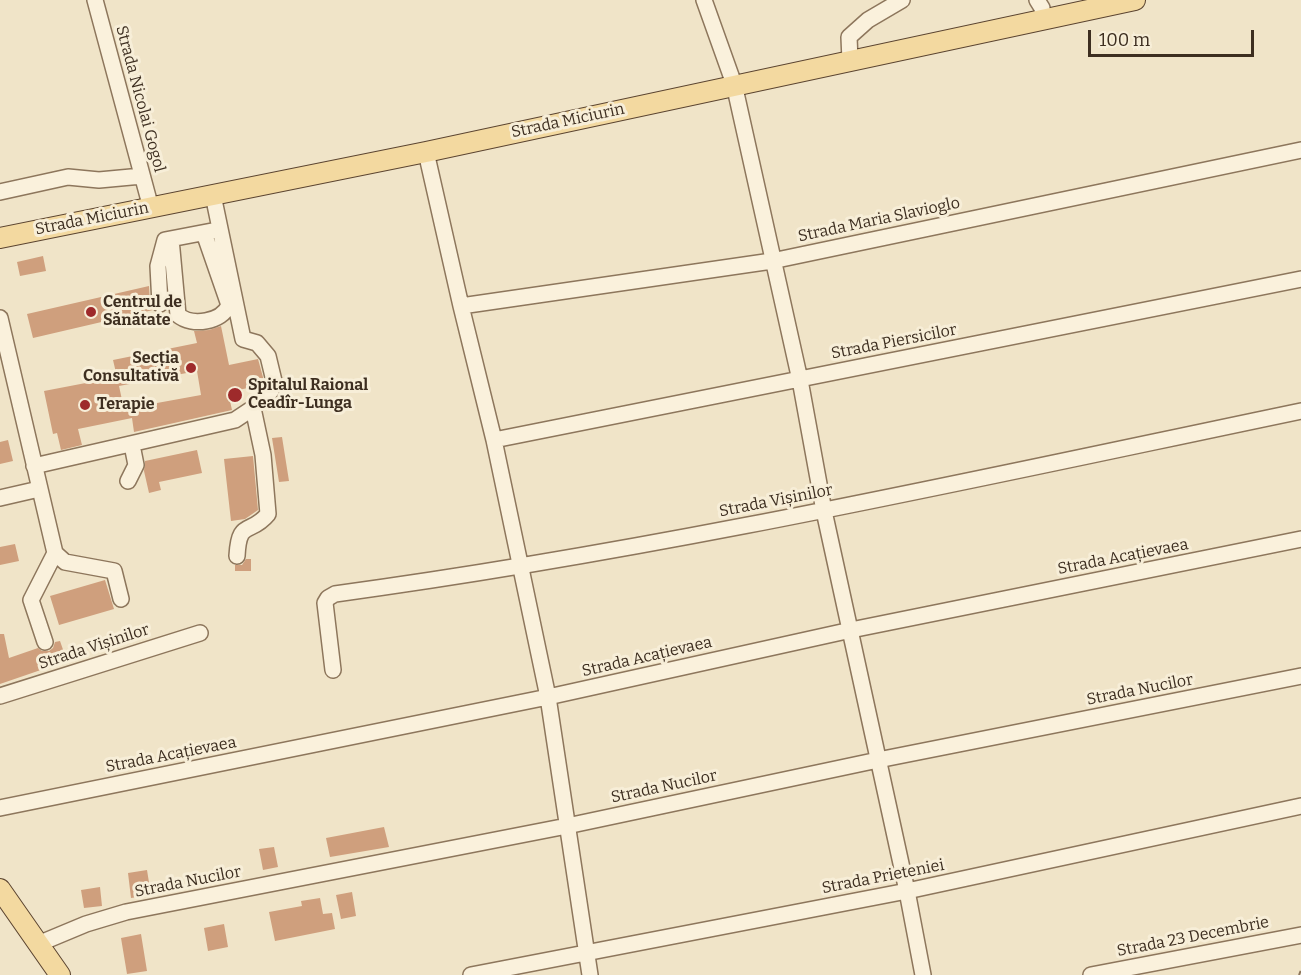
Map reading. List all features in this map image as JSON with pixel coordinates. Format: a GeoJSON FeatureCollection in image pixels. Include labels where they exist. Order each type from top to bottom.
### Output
{"type":"FeatureCollection","features":[{"type":"Feature","properties":{"kind":"main road","name":"Strada Miciurin"},"geometry":{"type":"LineString","coordinates":[[0,238],[426,152],[734,84],[1135,0]]}},
{"type":"Feature","properties":{"kind":"main road"},"geometry":{"type":"LineString","coordinates":[[0,889],[60,975]]}},
{"type":"Feature","properties":{"kind":"street","name":"Strada Nicolai Gogol"},"geometry":{"type":"LineString","coordinates":[[94,0],[151,208]]}},
{"type":"Feature","properties":{"kind":"street"},"geometry":{"type":"LineString","coordinates":[[704,0],[734,84],[800,380],[824,511],[907,891],[923,975]]}},
{"type":"Feature","properties":{"kind":"street"},"geometry":{"type":"LineString","coordinates":[[850,61],[849,37],[868,20],[902,0]]}},
{"type":"Feature","properties":{"kind":"street"},"geometry":{"type":"LineString","coordinates":[[1037,0],[1042,8],[1043,21]]}},
{"type":"Feature","properties":{"kind":"street","name":"Strada Maria Slavioglo"},"geometry":{"type":"LineString","coordinates":[[460,306],[772,261],[1301,150]]}},
{"type":"Feature","properties":{"kind":"street"},"geometry":{"type":"LineString","coordinates":[[426,152],[460,306],[494,440],[548,697],[590,975]]}},
{"type":"Feature","properties":{"kind":"street"},"geometry":{"type":"LineString","coordinates":[[0,192],[68,177],[99,180],[142,176]]}},
{"type":"Feature","properties":{"kind":"street"},"geometry":{"type":"LineString","coordinates":[[34,466],[235,420],[253,408],[271,391],[274,381],[268,356],[257,343],[243,339],[213,195]]}},
{"type":"Feature","properties":{"kind":"street"},"geometry":{"type":"LineString","coordinates":[[160,303],[159,266],[165,240],[220,229]]}},
{"type":"Feature","properties":{"kind":"street"},"geometry":{"type":"LineString","coordinates":[[171,239],[178,315],[184,321],[193,323],[219,317],[226,313],[229,305],[204,232]]}},
{"type":"Feature","properties":{"kind":"street","name":"Strada Piersicilor"},"geometry":{"type":"LineString","coordinates":[[494,440],[1301,279]]}},
{"type":"Feature","properties":{"kind":"street"},"geometry":{"type":"LineString","coordinates":[[0,318],[5,356],[55,553],[65,562],[114,571],[121,599]]}},
{"type":"Feature","properties":{"kind":"street"},"geometry":{"type":"LineString","coordinates":[[237,556],[240,533],[263,521],[268,514],[263,455],[253,408]]}},
{"type":"Feature","properties":{"kind":"street","name":"Strada Vișinilor"},"geometry":{"type":"LineString","coordinates":[[333,670],[325,603],[335,594],[520,567],[824,511],[1301,411]]}},
{"type":"Feature","properties":{"kind":"street"},"geometry":{"type":"LineString","coordinates":[[128,481],[136,465],[132,445]]}},
{"type":"Feature","properties":{"kind":"street"},"geometry":{"type":"LineString","coordinates":[[0,498],[39,489]]}},
{"type":"Feature","properties":{"kind":"street","name":"Strada Acațievaea"},"geometry":{"type":"LineString","coordinates":[[0,808],[548,697],[850,630],[1301,539]]}},
{"type":"Feature","properties":{"kind":"street"},"geometry":{"type":"LineString","coordinates":[[45,642],[31,600],[55,553]]}},
{"type":"Feature","properties":{"kind":"street","name":"Strada Vișinilor"},"geometry":{"type":"LineString","coordinates":[[0,696],[200,633]]}},
{"type":"Feature","properties":{"kind":"street","name":"Strada Nucilor"},"geometry":{"type":"LineString","coordinates":[[38,944],[86,924],[126,912],[567,826],[879,760],[1301,676]]}},
{"type":"Feature","properties":{"kind":"street","name":"Strada Prieteniei"},"geometry":{"type":"LineString","coordinates":[[471,975],[907,891],[1301,806]]}},
{"type":"Feature","properties":{"kind":"street","name":"Strada 23 Decembrie"},"geometry":{"type":"LineString","coordinates":[[1092,975],[1301,935]]}},
{"type":"Feature","properties":{"kind":"path"},"geometry":{"type":"LineString","coordinates":[[1299,975],[1301,970]]}},
{"type":"Feature","properties":{"kind":"building"},"geometry":{"type":"Polygon","coordinates":[[[43,256],[46,271],[20,276],[17,262],[43,256]]]}},
{"type":"Feature","properties":{"kind":"building","name":"Centrul de Sănătate"},"geometry":{"type":"Polygon","coordinates":[[[149,286],[150,305],[153,310],[33,338],[27,314],[149,286]]]}},
{"type":"Feature","properties":{"kind":"building"},"geometry":{"type":"Polygon","coordinates":[[[221,326],[229,365],[258,359],[263,385],[228,392],[232,410],[134,432],[132,418],[78,429],[82,445],[61,450],[57,433],[53,434],[44,391],[117,377],[113,360],[197,343],[194,331],[221,326]],[[197,371],[119,386],[124,409],[201,395],[197,371]]]}},
{"type":"Feature","properties":{"kind":"building"},"geometry":{"type":"Polygon","coordinates":[[[282,437],[289,481],[279,482],[272,438],[282,437]]]}},
{"type":"Feature","properties":{"kind":"building"},"geometry":{"type":"Polygon","coordinates":[[[8,440],[13,461],[0,464],[0,442],[8,440]]]}},
{"type":"Feature","properties":{"kind":"building"},"geometry":{"type":"Polygon","coordinates":[[[197,450],[202,473],[159,482],[161,490],[149,493],[144,471],[145,461],[197,450]]]}},
{"type":"Feature","properties":{"kind":"building"},"geometry":{"type":"Polygon","coordinates":[[[253,456],[258,510],[245,519],[231,521],[224,459],[253,456]]]}},
{"type":"Feature","properties":{"kind":"building"},"geometry":{"type":"Polygon","coordinates":[[[15,544],[19,561],[0,565],[0,547],[15,544]]]}},
{"type":"Feature","properties":{"kind":"building"},"geometry":{"type":"Polygon","coordinates":[[[246,559],[251,559],[251,571],[235,571],[235,565],[242,565],[246,559]]]}},
{"type":"Feature","properties":{"kind":"building"},"geometry":{"type":"Polygon","coordinates":[[[105,580],[114,609],[59,625],[50,596],[105,580]]]}},
{"type":"Feature","properties":{"kind":"building"},"geometry":{"type":"Polygon","coordinates":[[[0,634],[4,634],[9,658],[38,648],[42,651],[49,651],[55,642],[60,641],[67,661],[0,684],[0,634]]]}},
{"type":"Feature","properties":{"kind":"building"},"geometry":{"type":"Polygon","coordinates":[[[384,827],[389,847],[330,857],[326,838],[384,827]]]}},
{"type":"Feature","properties":{"kind":"building"},"geometry":{"type":"Polygon","coordinates":[[[274,847],[278,867],[263,870],[259,849],[274,847]]]}},
{"type":"Feature","properties":{"kind":"building"},"geometry":{"type":"Polygon","coordinates":[[[147,870],[151,895],[131,898],[128,873],[147,870]]]}},
{"type":"Feature","properties":{"kind":"building"},"geometry":{"type":"Polygon","coordinates":[[[100,887],[102,906],[84,908],[81,890],[100,887]]]}},
{"type":"Feature","properties":{"kind":"building"},"geometry":{"type":"Polygon","coordinates":[[[352,892],[356,916],[341,919],[336,895],[352,892]]]}},
{"type":"Feature","properties":{"kind":"building"},"geometry":{"type":"Polygon","coordinates":[[[320,898],[323,914],[332,913],[335,929],[275,941],[269,912],[302,906],[301,901],[320,898]]]}},
{"type":"Feature","properties":{"kind":"building"},"geometry":{"type":"Polygon","coordinates":[[[224,924],[228,947],[208,951],[204,928],[224,924]]]}},
{"type":"Feature","properties":{"kind":"building"},"geometry":{"type":"Polygon","coordinates":[[[141,934],[147,971],[127,974],[121,938],[141,934]]]}},
{"type":"Feature","properties":{"kind":"place","name":"Centrul de Sănătate"},"geometry":{"type":"Point","coordinates":[91,312]}},
{"type":"Feature","properties":{"kind":"place","name":"Secția Consultativă"},"geometry":{"type":"Point","coordinates":[191,368]}},
{"type":"Feature","properties":{"kind":"place","name":"Spitalul Raional Ceadîr-Lunga"},"geometry":{"type":"Point","coordinates":[235,395]}},
{"type":"Feature","properties":{"kind":"place","name":"Terapie"},"geometry":{"type":"Point","coordinates":[85,405]}}]}
